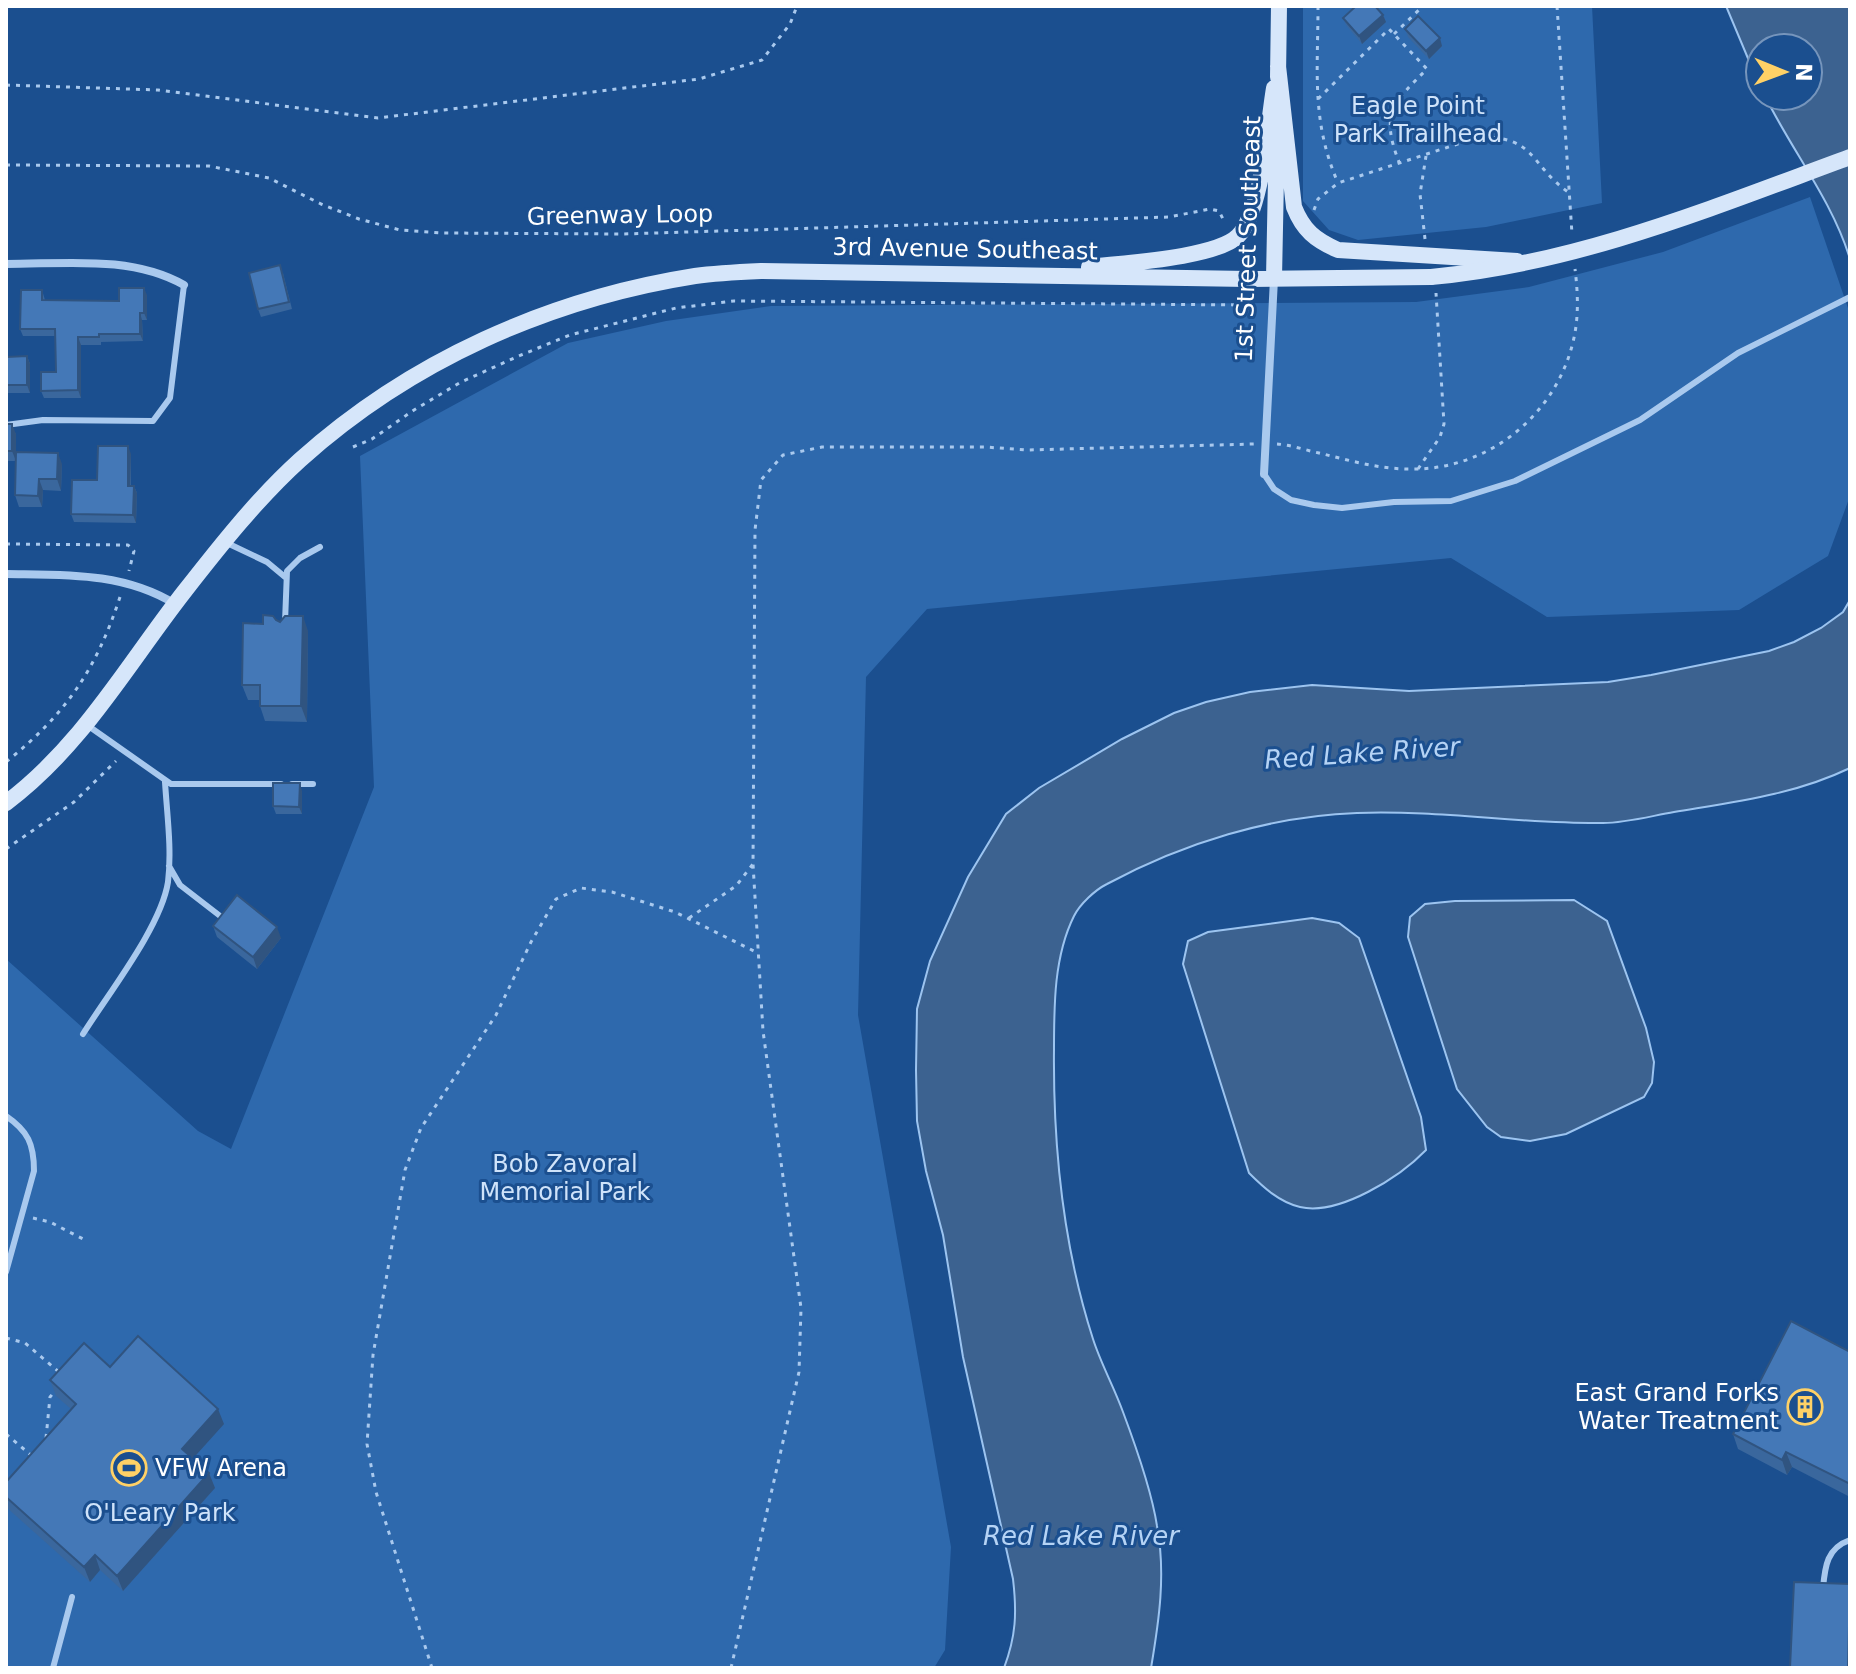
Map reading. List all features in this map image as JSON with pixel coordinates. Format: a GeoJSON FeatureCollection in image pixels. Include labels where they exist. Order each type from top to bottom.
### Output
{"type":"FeatureCollection","features":[{"type":"Feature","properties":{"kind":"street","name":"1st Street Southeast"},"geometry":{"type":"LineString","coordinates":[[1264,474],[1274,278],[1279,6]]}},
{"type":"Feature","properties":{"kind":"street"},"geometry":{"type":"LineString","coordinates":[[1278,66],[1294,207],[1301,225],[1314,238],[1338,250],[1530,261]]}},
{"type":"Feature","properties":{"kind":"street"},"geometry":{"type":"LineString","coordinates":[[1033,274],[1215,250],[1236,239],[1250,219],[1257,192],[1278,66]]}},
{"type":"Feature","properties":{"kind":"street","name":"3rd Avenue Southeast"},"geometry":{"type":"LineString","coordinates":[[6,803],[54,763],[87,725],[224,541],[300,461],[384,395],[436,363],[487,337],[568,306],[636,287],[697,276],[761,271],[1274,278],[1431,277],[1530,261],[1650,231],[1850,157]]}},
{"type":"Feature","properties":{"kind":"street"},"geometry":{"type":"LineString","coordinates":[[6,264],[116,264],[165,274],[184,285]]}},
{"type":"Feature","properties":{"kind":"street"},"geometry":{"type":"LineString","coordinates":[[6,574],[85,576],[125,581],[175,604]]}},
{"type":"Feature","properties":{"kind":"lane"},"geometry":{"type":"LineString","coordinates":[[6,425],[43,420],[153,421],[170,398],[184,285]]}},
{"type":"Feature","properties":{"kind":"lane"},"geometry":{"type":"LineString","coordinates":[[1264,474],[1274,489],[1291,500],[1314,505],[1342,508],[1394,502],[1451,501],[1515,481],[1640,420],[1738,353],[1850,297]]}},
{"type":"Feature","properties":{"kind":"lane"},"geometry":{"type":"LineString","coordinates":[[224,541],[276,567],[285,577]]}},
{"type":"Feature","properties":{"kind":"lane"},"geometry":{"type":"LineString","coordinates":[[285,631],[285,577],[292,564],[320,547]]}},
{"type":"Feature","properties":{"kind":"lane"},"geometry":{"type":"LineString","coordinates":[[87,725],[165,782],[185,785],[313,784]]}},
{"type":"Feature","properties":{"kind":"lane"},"geometry":{"type":"LineString","coordinates":[[83,1034],[159,912],[169,866],[165,782]]}},
{"type":"Feature","properties":{"kind":"lane"},"geometry":{"type":"LineString","coordinates":[[169,866],[180,885],[224,919]]}},
{"type":"Feature","properties":{"kind":"lane"},"geometry":{"type":"LineString","coordinates":[[6,1116],[31,1138],[34,1155],[34,1171],[6,1272]]}},
{"type":"Feature","properties":{"kind":"lane"},"geometry":{"type":"LineString","coordinates":[[1823,1593],[1828,1556],[1837,1546],[1850,1540]]}},
{"type":"Feature","properties":{"kind":"lane"},"geometry":{"type":"LineString","coordinates":[[53,1668],[72,1597]]}},
{"type":"Feature","properties":{"kind":"path"},"geometry":{"type":"LineString","coordinates":[[6,85],[158,90],[378,118],[699,79],[762,60],[790,24],[797,6]]}},
{"type":"Feature","properties":{"kind":"path"},"geometry":{"type":"LineString","coordinates":[[1318,6],[1318,99],[1324,150],[1338,183]]}},
{"type":"Feature","properties":{"kind":"path"},"geometry":{"type":"LineString","coordinates":[[1394,35],[1423,6]]}},
{"type":"Feature","properties":{"kind":"path"},"geometry":{"type":"LineString","coordinates":[[1557,6],[1572,237]]}},
{"type":"Feature","properties":{"kind":"path"},"geometry":{"type":"LineString","coordinates":[[1318,99],[1389,29],[1427,69],[1397,101],[1392,114],[1390,139],[1399,162]]}},
{"type":"Feature","properties":{"kind":"path"},"geometry":{"type":"LineString","coordinates":[[1315,217],[1314,206],[1318,199],[1338,183],[1479,137],[1499,137],[1525,147],[1568,192]]}},
{"type":"Feature","properties":{"kind":"path"},"geometry":{"type":"LineString","coordinates":[[1426,156],[1420,194],[1429,256]]}},
{"type":"Feature","properties":{"kind":"path","name":"Greenway Loop"},"geometry":{"type":"LineString","coordinates":[[6,165],[209,166],[242,171],[269,178],[359,219],[400,230],[443,233],[624,234],[832,229],[1169,217],[1210,209],[1222,214],[1231,234]]}},
{"type":"Feature","properties":{"kind":"path"},"geometry":{"type":"LineString","coordinates":[[1244,247],[1256,254]]}},
{"type":"Feature","properties":{"kind":"path"},"geometry":{"type":"LineString","coordinates":[[1248,263],[1250,251]]}},
{"type":"Feature","properties":{"kind":"path"},"geometry":{"type":"LineString","coordinates":[[731,1668],[799,1372],[801,1324],[763,1031],[753,864],[755,530],[761,480],[783,455],[822,447],[1027,450],[1284,444],[1368,465],[1418,469],[1451,465],[1489,452],[1529,423],[1558,381],[1573,342],[1578,297],[1575,267]]}},
{"type":"Feature","properties":{"kind":"path"},"geometry":{"type":"LineString","coordinates":[[1418,469],[1440,437],[1444,424],[1437,297],[1431,277]]}},
{"type":"Feature","properties":{"kind":"path"},"geometry":{"type":"LineString","coordinates":[[1248,297],[1251,312],[1256,312]]}},
{"type":"Feature","properties":{"kind":"path"},"geometry":{"type":"LineString","coordinates":[[353,447],[372,439],[461,382],[521,355],[570,335],[676,308],[734,301],[1248,305]]}},
{"type":"Feature","properties":{"kind":"path"},"geometry":{"type":"LineString","coordinates":[[6,544],[128,545],[134,551],[107,633],[87,672],[60,713],[39,736],[6,762]]}},
{"type":"Feature","properties":{"kind":"path"},"geometry":{"type":"LineString","coordinates":[[6,849],[74,802],[106,774],[123,752]]}},
{"type":"Feature","properties":{"kind":"path"},"geometry":{"type":"LineString","coordinates":[[689,918],[736,886],[753,864]]}},
{"type":"Feature","properties":{"kind":"path"},"geometry":{"type":"LineString","coordinates":[[432,1668],[376,1492],[367,1444],[373,1355],[405,1170],[421,1128],[496,1015],[531,942],[556,899],[581,888],[612,892],[689,918],[758,953]]}},
{"type":"Feature","properties":{"kind":"path"},"geometry":{"type":"LineString","coordinates":[[22,1215],[50,1222],[87,1241]]}},
{"type":"Feature","properties":{"kind":"path"},"geometry":{"type":"LineString","coordinates":[[6,1338],[25,1343],[67,1378]]}},
{"type":"Feature","properties":{"kind":"path"},"geometry":{"type":"LineString","coordinates":[[46,1442],[50,1397],[58,1387]]}},
{"type":"Feature","properties":{"kind":"path"},"geometry":{"type":"LineString","coordinates":[[6,1434],[39,1462]]}},
{"type":"Feature","properties":{"kind":"green space","name":"Eagle Point Park Trailhead"},"geometry":{"type":"Polygon","coordinates":[[[1303,6],[1592,6],[1602,203],[1486,227],[1358,240],[1329,230],[1303,201],[1303,6]]]}},
{"type":"Feature","properties":{"kind":"green space","name":"Bob Zavoral Memorial Park"},"geometry":{"type":"Polygon","coordinates":[[[1810,197],[1850,314],[1850,496],[1828,556],[1739,610],[1547,617],[1451,558],[927,609],[866,677],[858,1015],[951,1547],[945,1650],[934,1668],[6,1668],[6,959],[198,1131],[231,1149],[374,787],[360,456],[568,343],[666,321],[771,306],[1416,302],[1529,287],[1663,252],[1810,197]]]}},
{"type":"Feature","properties":{"kind":"water"},"geometry":{"type":"Polygon","coordinates":[[[1726,6],[1850,6],[1850,259],[1833,216],[1774,112],[1824,112],[1824,32],[1744,32],[1744,49],[1726,6]]]}},
{"type":"Feature","properties":{"kind":"water","name":"Red Lake River"},"geometry":{"type":"Polygon","coordinates":[[[1850,600],[1850,768],[1829,777],[1764,796],[1612,823],[1388,813],[1325,815],[1292,820],[1228,834],[1166,856],[1102,887],[1080,907],[1062,947],[1055,998],[1055,1122],[1062,1195],[1083,1304],[1096,1348],[1133,1439],[1155,1513],[1161,1562],[1159,1615],[1151,1668],[1004,1668],[1014,1624],[1013,1579],[963,1357],[943,1235],[926,1171],[917,1121],[916,1070],[917,1009],[930,961],[968,877],[1006,814],[1039,788],[1122,739],[1174,713],[1206,702],[1250,692],[1312,685],[1409,691],[1608,682],[1769,651],[1821,628],[1843,612],[1850,600]]]}},
{"type":"Feature","properties":{"kind":"water"},"geometry":{"type":"Polygon","coordinates":[[[1574,900],[1607,921],[1646,1028],[1654,1062],[1652,1083],[1644,1097],[1566,1134],[1530,1141],[1501,1137],[1487,1127],[1457,1089],[1408,937],[1410,917],[1425,904],[1574,900]]]}},
{"type":"Feature","properties":{"kind":"water"},"geometry":{"type":"Polygon","coordinates":[[[1312,918],[1339,923],[1359,938],[1421,1117],[1426,1150],[1401,1172],[1368,1192],[1332,1206],[1316,1208],[1285,1202],[1249,1173],[1183,964],[1188,941],[1208,932],[1312,918]]]}},
{"type":"Feature","properties":{"kind":"building"},"geometry":{"type":"Polygon","coordinates":[[[1356,6],[1375,6],[1383,15],[1359,36],[1343,18],[1356,6]]]}},
{"type":"Feature","properties":{"kind":"building"},"geometry":{"type":"Polygon","coordinates":[[[1418,16],[1440,38],[1426,51],[1405,29],[1418,16]]]}},
{"type":"Feature","properties":{"kind":"building"},"geometry":{"type":"Polygon","coordinates":[[[280,265],[289,302],[258,309],[249,273],[280,265]]]}},
{"type":"Feature","properties":{"kind":"building"},"geometry":{"type":"Polygon","coordinates":[[[119,288],[144,288],[140,334],[78,337],[78,390],[41,391],[41,372],[56,372],[55,329],[20,329],[21,290],[42,290],[42,300],[119,301],[119,288]]]}},
{"type":"Feature","properties":{"kind":"building"},"geometry":{"type":"Polygon","coordinates":[[[27,356],[27,385],[6,385],[6,357],[27,356]]]}},
{"type":"Feature","properties":{"kind":"building"},"geometry":{"type":"Polygon","coordinates":[[[6,424],[12,424],[12,451],[6,451],[6,424]]]}},
{"type":"Feature","properties":{"kind":"building"},"geometry":{"type":"Polygon","coordinates":[[[98,446],[128,446],[128,486],[134,486],[133,515],[71,514],[72,480],[97,480],[98,446]]]}},
{"type":"Feature","properties":{"kind":"building"},"geometry":{"type":"Polygon","coordinates":[[[16,452],[58,453],[57,479],[39,479],[38,496],[15,495],[16,452]]]}},
{"type":"Feature","properties":{"kind":"building"},"geometry":{"type":"Polygon","coordinates":[[[263,615],[273,616],[280,622],[285,616],[303,616],[301,706],[260,706],[260,685],[242,685],[243,623],[263,624],[263,615]]]}},
{"type":"Feature","properties":{"kind":"building"},"geometry":{"type":"Polygon","coordinates":[[[273,783],[300,783],[299,807],[273,806],[273,783]]]}},
{"type":"Feature","properties":{"kind":"building"},"geometry":{"type":"Polygon","coordinates":[[[237,895],[277,927],[253,957],[213,926],[237,895]]]}},
{"type":"Feature","properties":{"kind":"building","name":"East Grand Forks Water Treatment"},"geometry":{"type":"Polygon","coordinates":[[[1791,1321],[1848,1351],[1850,1347],[1850,1484],[1786,1452],[1782,1460],[1733,1434],[1791,1321]]]}},
{"type":"Feature","properties":{"kind":"building"},"geometry":{"type":"Polygon","coordinates":[[[138,1336],[218,1409],[182,1449],[209,1473],[117,1576],[95,1555],[84,1567],[6,1497],[6,1482],[76,1404],[50,1380],[84,1343],[110,1367],[138,1336]]]}},
{"type":"Feature","properties":{"kind":"building"},"geometry":{"type":"Polygon","coordinates":[[[1794,1582],[1850,1584],[1848,1668],[1790,1668],[1794,1582]]]}},
{"type":"Feature","properties":{"kind":"place","name":"East Grand Forks Water Treatment"},"geometry":{"type":"Point","coordinates":[1805,1407]}},
{"type":"Feature","properties":{"kind":"place","name":"VFW Arena"},"geometry":{"type":"Point","coordinates":[129,1468]}},
{"type":"Feature","properties":{"kind":"park label","name":"O'Leary Park"},"geometry":{"type":"Point","coordinates":[160,1513]}}]}
